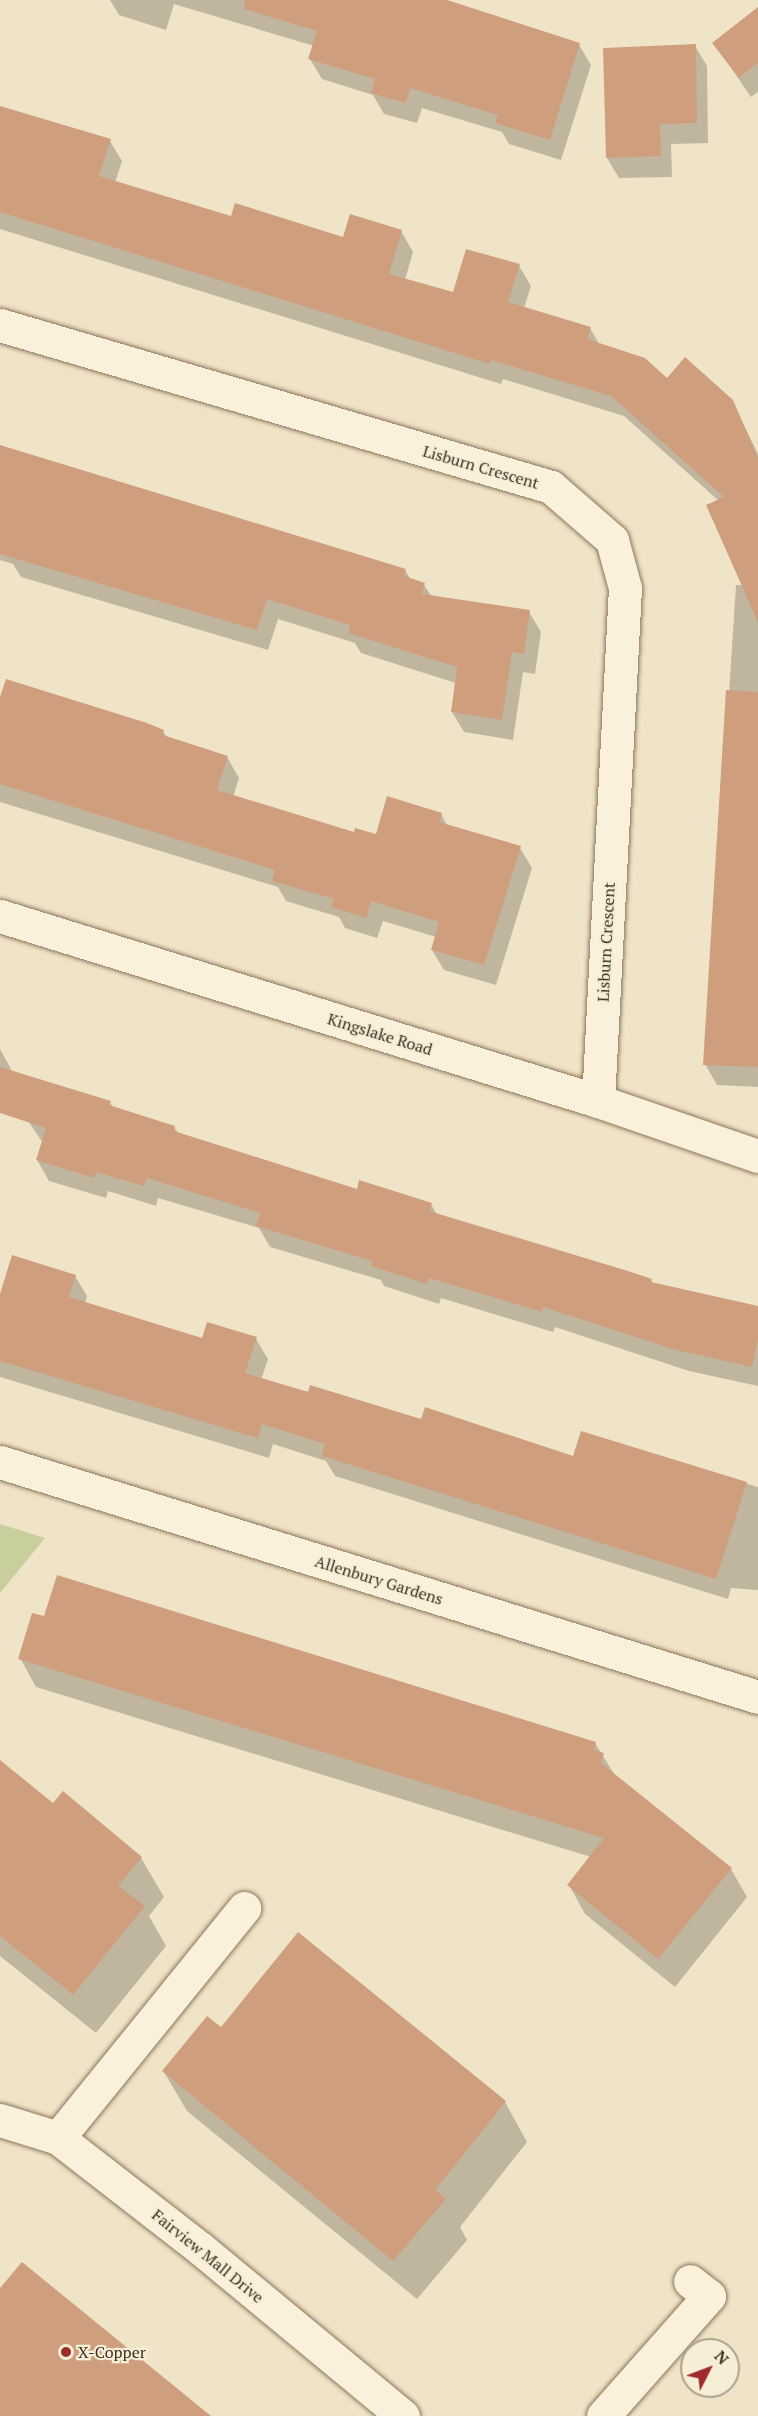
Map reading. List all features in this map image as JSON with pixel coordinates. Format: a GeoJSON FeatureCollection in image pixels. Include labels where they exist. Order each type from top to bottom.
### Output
{"type":"FeatureCollection","features":[{"type":"Feature","properties":{"kind":"street","name":"Lisburn Crescent"},"geometry":{"type":"LineString","coordinates":[[0,326],[551,488],[612,540],[625,588],[598,1101]]}},
{"type":"Feature","properties":{"kind":"street","name":"Kingslake Road"},"geometry":{"type":"LineString","coordinates":[[0,916],[598,1101],[758,1156]]}},
{"type":"Feature","properties":{"kind":"street","name":"Allenbury Gardens"},"geometry":{"type":"LineString","coordinates":[[0,1462],[758,1697]]}},
{"type":"Feature","properties":{"kind":"street"},"geometry":{"type":"LineString","coordinates":[[58,2138],[244,1908]]}},
{"type":"Feature","properties":{"kind":"street","name":"Fairview Mall Drive"},"geometry":{"type":"LineString","coordinates":[[0,2120],[58,2138],[201,2249],[403,2416]]}},
{"type":"Feature","properties":{"kind":"street"},"geometry":{"type":"LineString","coordinates":[[603,2416],[709,2296],[690,2281]]}},
{"type":"Feature","properties":{"kind":"green space"},"geometry":{"type":"Polygon","coordinates":[[[0,1524],[45,1538],[0,1593],[0,1524]]]}},
{"type":"Feature","properties":{"kind":"building"},"geometry":{"type":"Polygon","coordinates":[[[245,0],[447,0],[580,43],[550,140],[495,123],[498,115],[410,88],[406,103],[371,93],[375,79],[308,59],[317,31],[244,9],[245,0]]]}},
{"type":"Feature","properties":{"kind":"building"},"geometry":{"type":"Polygon","coordinates":[[[758,7],[758,63],[739,78],[712,43],[758,7]]]}},
{"type":"Feature","properties":{"kind":"building"},"geometry":{"type":"Polygon","coordinates":[[[696,44],[697,123],[660,124],[661,156],[606,158],[603,48],[696,44]]]}},
{"type":"Feature","properties":{"kind":"building"},"geometry":{"type":"Polygon","coordinates":[[[0,106],[111,139],[99,176],[231,216],[235,203],[343,237],[350,214],[402,230],[389,274],[453,292],[466,249],[520,264],[508,302],[591,327],[587,339],[645,358],[667,378],[685,357],[733,400],[758,458],[758,622],[706,505],[724,497],[611,396],[491,360],[490,364],[0,212],[0,106]]]}},
{"type":"Feature","properties":{"kind":"building"},"geometry":{"type":"Polygon","coordinates":[[[0,445],[406,569],[404,576],[425,583],[422,594],[530,610],[524,654],[512,652],[502,720],[451,712],[457,667],[348,633],[350,625],[267,599],[257,630],[0,554],[0,445]]]}},
{"type":"Feature","properties":{"kind":"building"},"geometry":{"type":"Polygon","coordinates":[[[6,679],[147,723],[164,730],[163,735],[228,756],[217,790],[354,832],[355,828],[376,834],[387,796],[442,813],[439,822],[521,846],[484,965],[431,950],[439,922],[371,901],[366,918],[331,907],[334,899],[272,881],[275,870],[0,784],[0,697],[6,679]]]}},
{"type":"Feature","properties":{"kind":"building"},"geometry":{"type":"Polygon","coordinates":[[[726,690],[758,692],[758,1067],[703,1065],[726,690]]]}},
{"type":"Feature","properties":{"kind":"building"},"geometry":{"type":"Polygon","coordinates":[[[0,1067],[111,1101],[109,1105],[175,1126],[174,1131],[357,1189],[359,1180],[432,1203],[429,1211],[628,1271],[652,1279],[651,1282],[758,1306],[758,1339],[752,1367],[676,1350],[543,1307],[542,1312],[429,1278],[427,1284],[371,1266],[372,1261],[256,1226],[260,1213],[147,1178],[144,1186],[96,1172],[94,1178],[36,1160],[46,1128],[0,1113],[0,1067]]]}},
{"type":"Feature","properties":{"kind":"building"},"geometry":{"type":"Polygon","coordinates":[[[12,1255],[76,1275],[69,1297],[202,1338],[207,1322],[257,1337],[245,1373],[308,1392],[310,1385],[421,1419],[425,1407],[573,1456],[581,1431],[747,1482],[716,1579],[322,1456],[325,1444],[262,1424],[258,1438],[0,1361],[0,1294],[12,1255]]]}},
{"type":"Feature","properties":{"kind":"building"},"geometry":{"type":"Polygon","coordinates":[[[57,1575],[596,1742],[594,1750],[604,1753],[601,1763],[732,1868],[658,1959],[567,1885],[604,1838],[18,1659],[32,1613],[44,1616],[57,1575]]]}},
{"type":"Feature","properties":{"kind":"building"},"geometry":{"type":"Polygon","coordinates":[[[0,1760],[53,1803],[63,1791],[142,1857],[118,1886],[145,1906],[73,1995],[0,1936],[0,1760]]]}},
{"type":"Feature","properties":{"kind":"building"},"geometry":{"type":"Polygon","coordinates":[[[298,1932],[506,2101],[435,2190],[446,2199],[393,2261],[162,2071],[207,2016],[221,2027],[298,1932]]]}},
{"type":"Feature","properties":{"kind":"building","name":"X-Copper"},"geometry":{"type":"Polygon","coordinates":[[[22,2262],[211,2416],[0,2416],[0,2288],[22,2262]]]}},
{"type":"Feature","properties":{"kind":"place","name":"X-Copper"},"geometry":{"type":"Point","coordinates":[66,2352]}}]}
